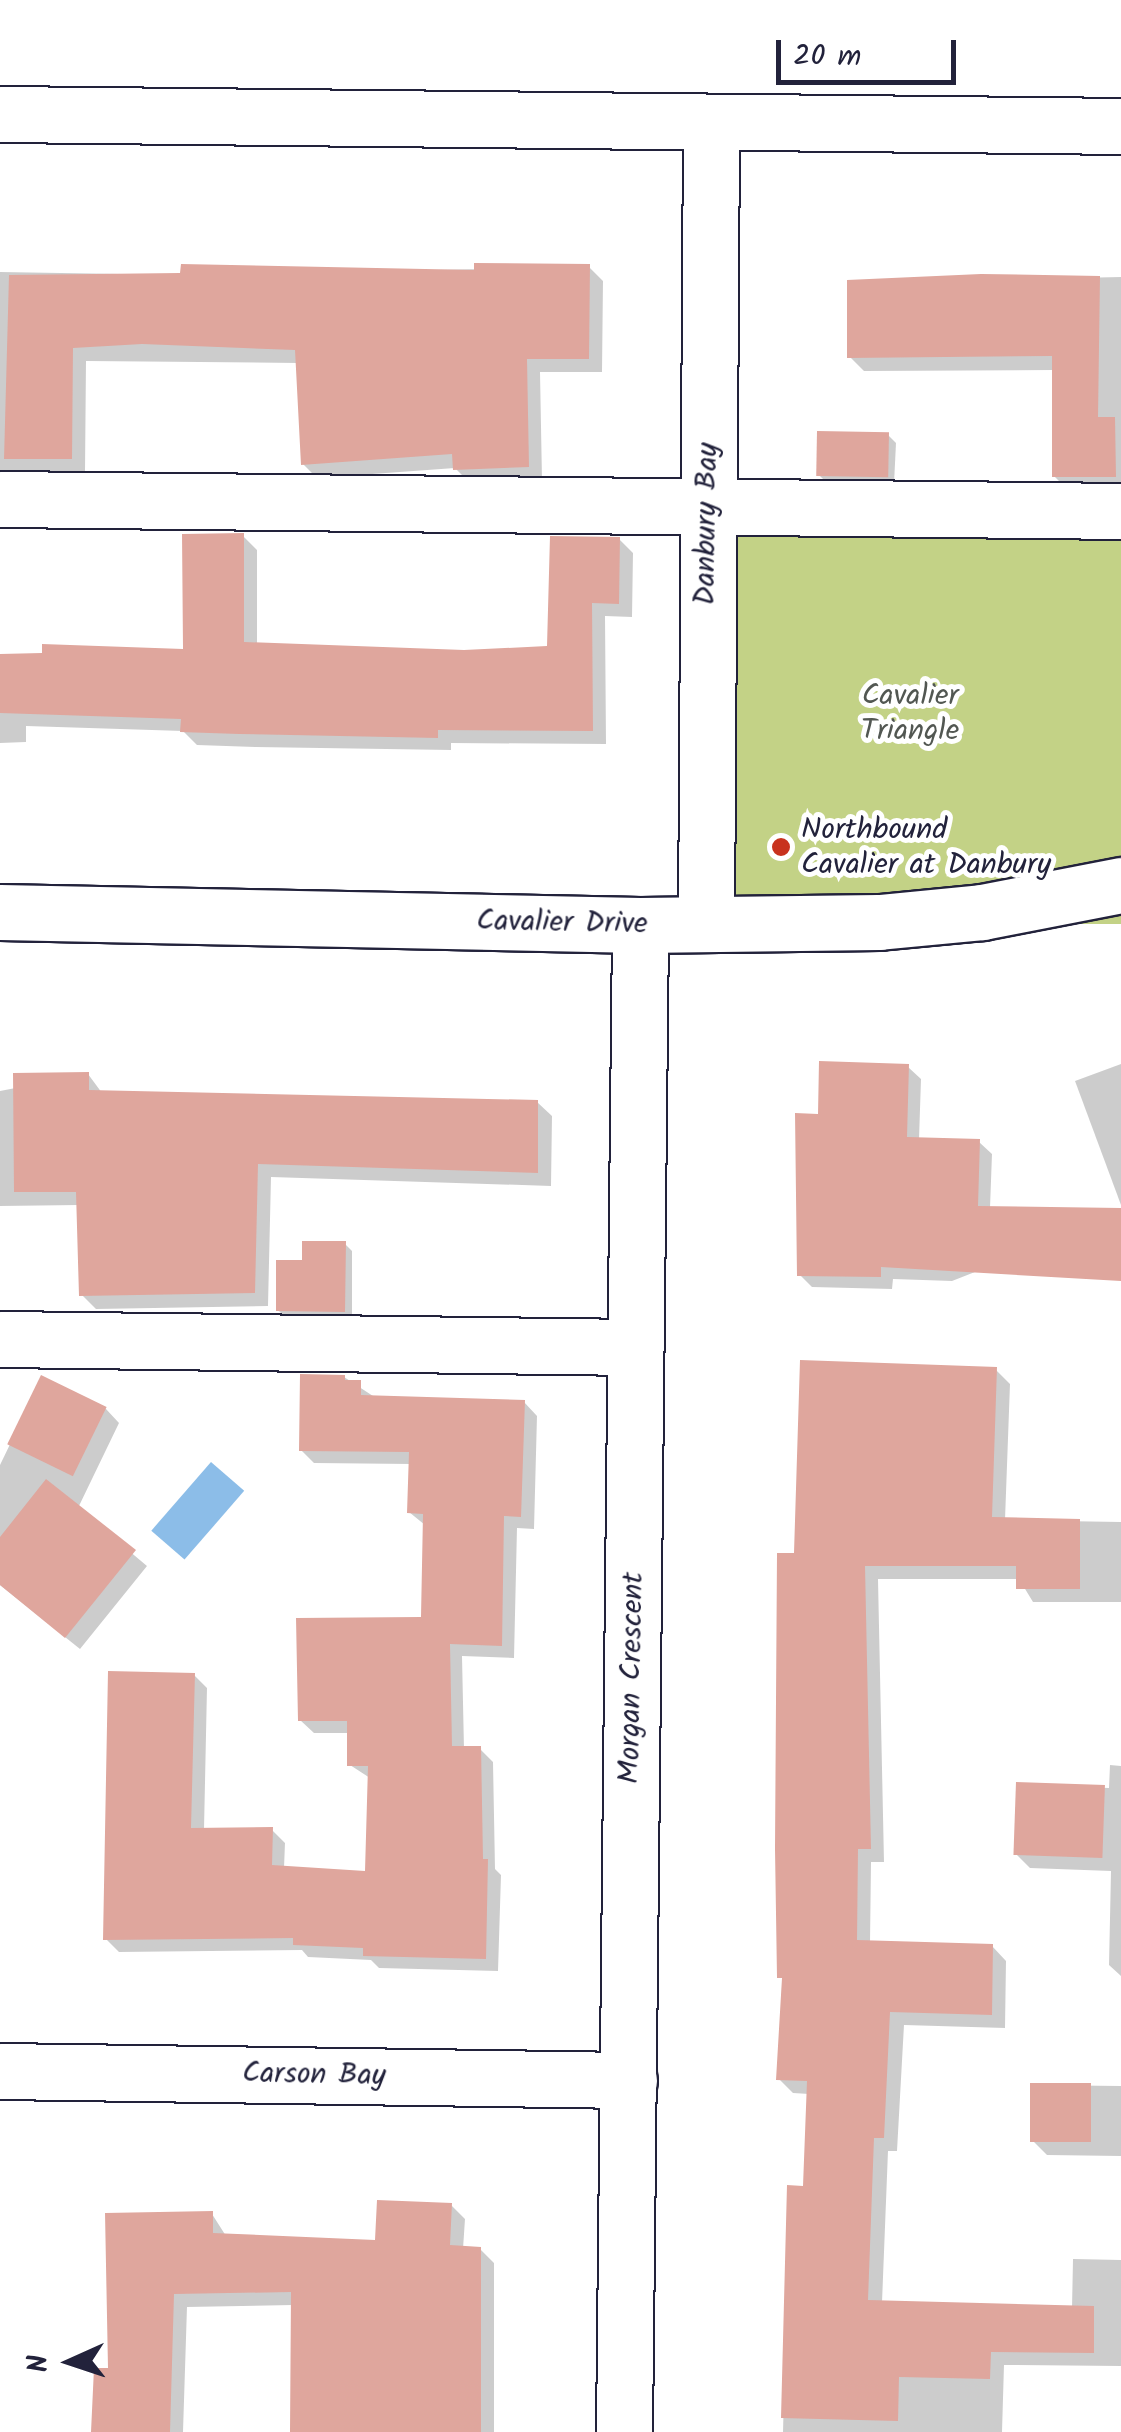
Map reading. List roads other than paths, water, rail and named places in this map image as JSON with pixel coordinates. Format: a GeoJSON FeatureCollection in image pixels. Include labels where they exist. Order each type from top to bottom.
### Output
{"type":"FeatureCollection","features":[{"type":"Feature","properties":{"kind":"street"},"geometry":{"type":"LineString","coordinates":[[0,114],[1121,126]]}},
{"type":"Feature","properties":{"kind":"street","name":"Danbury Bay"},"geometry":{"type":"LineString","coordinates":[[706,924],[712,123]]}},
{"type":"Feature","properties":{"kind":"street"},"geometry":{"type":"LineString","coordinates":[[0,499],[1121,512]]}},
{"type":"Feature","properties":{"kind":"street","name":"Cavalier Drive"},"geometry":{"type":"LineString","coordinates":[[0,912],[640,924],[879,922],[982,912],[1121,885]]}},
{"type":"Feature","properties":{"kind":"street","name":"Morgan Crescent"},"geometry":{"type":"LineString","coordinates":[[624,2432],[640,924]]}},
{"type":"Feature","properties":{"kind":"street"},"geometry":{"type":"LineString","coordinates":[[0,1339],[635,1346]]}},
{"type":"Feature","properties":{"kind":"street","name":"Carson Bay"},"geometry":{"type":"LineString","coordinates":[[0,2072],[629,2080]]}},
{"type":"Feature","properties":{"kind":"water"},"geometry":{"type":"Polygon","coordinates":[[[211,1462],[244,1491],[185,1560],[151,1531],[211,1462]]]}},
{"type":"Feature","properties":{"kind":"place","name":"Northbound Cavalier at Danbury"},"geometry":{"type":"Point","coordinates":[781,847]}},
{"type":"Feature","properties":{"kind":"park label","name":"Cavalier Triangle"},"geometry":{"type":"Point","coordinates":[910,713]}}]}
